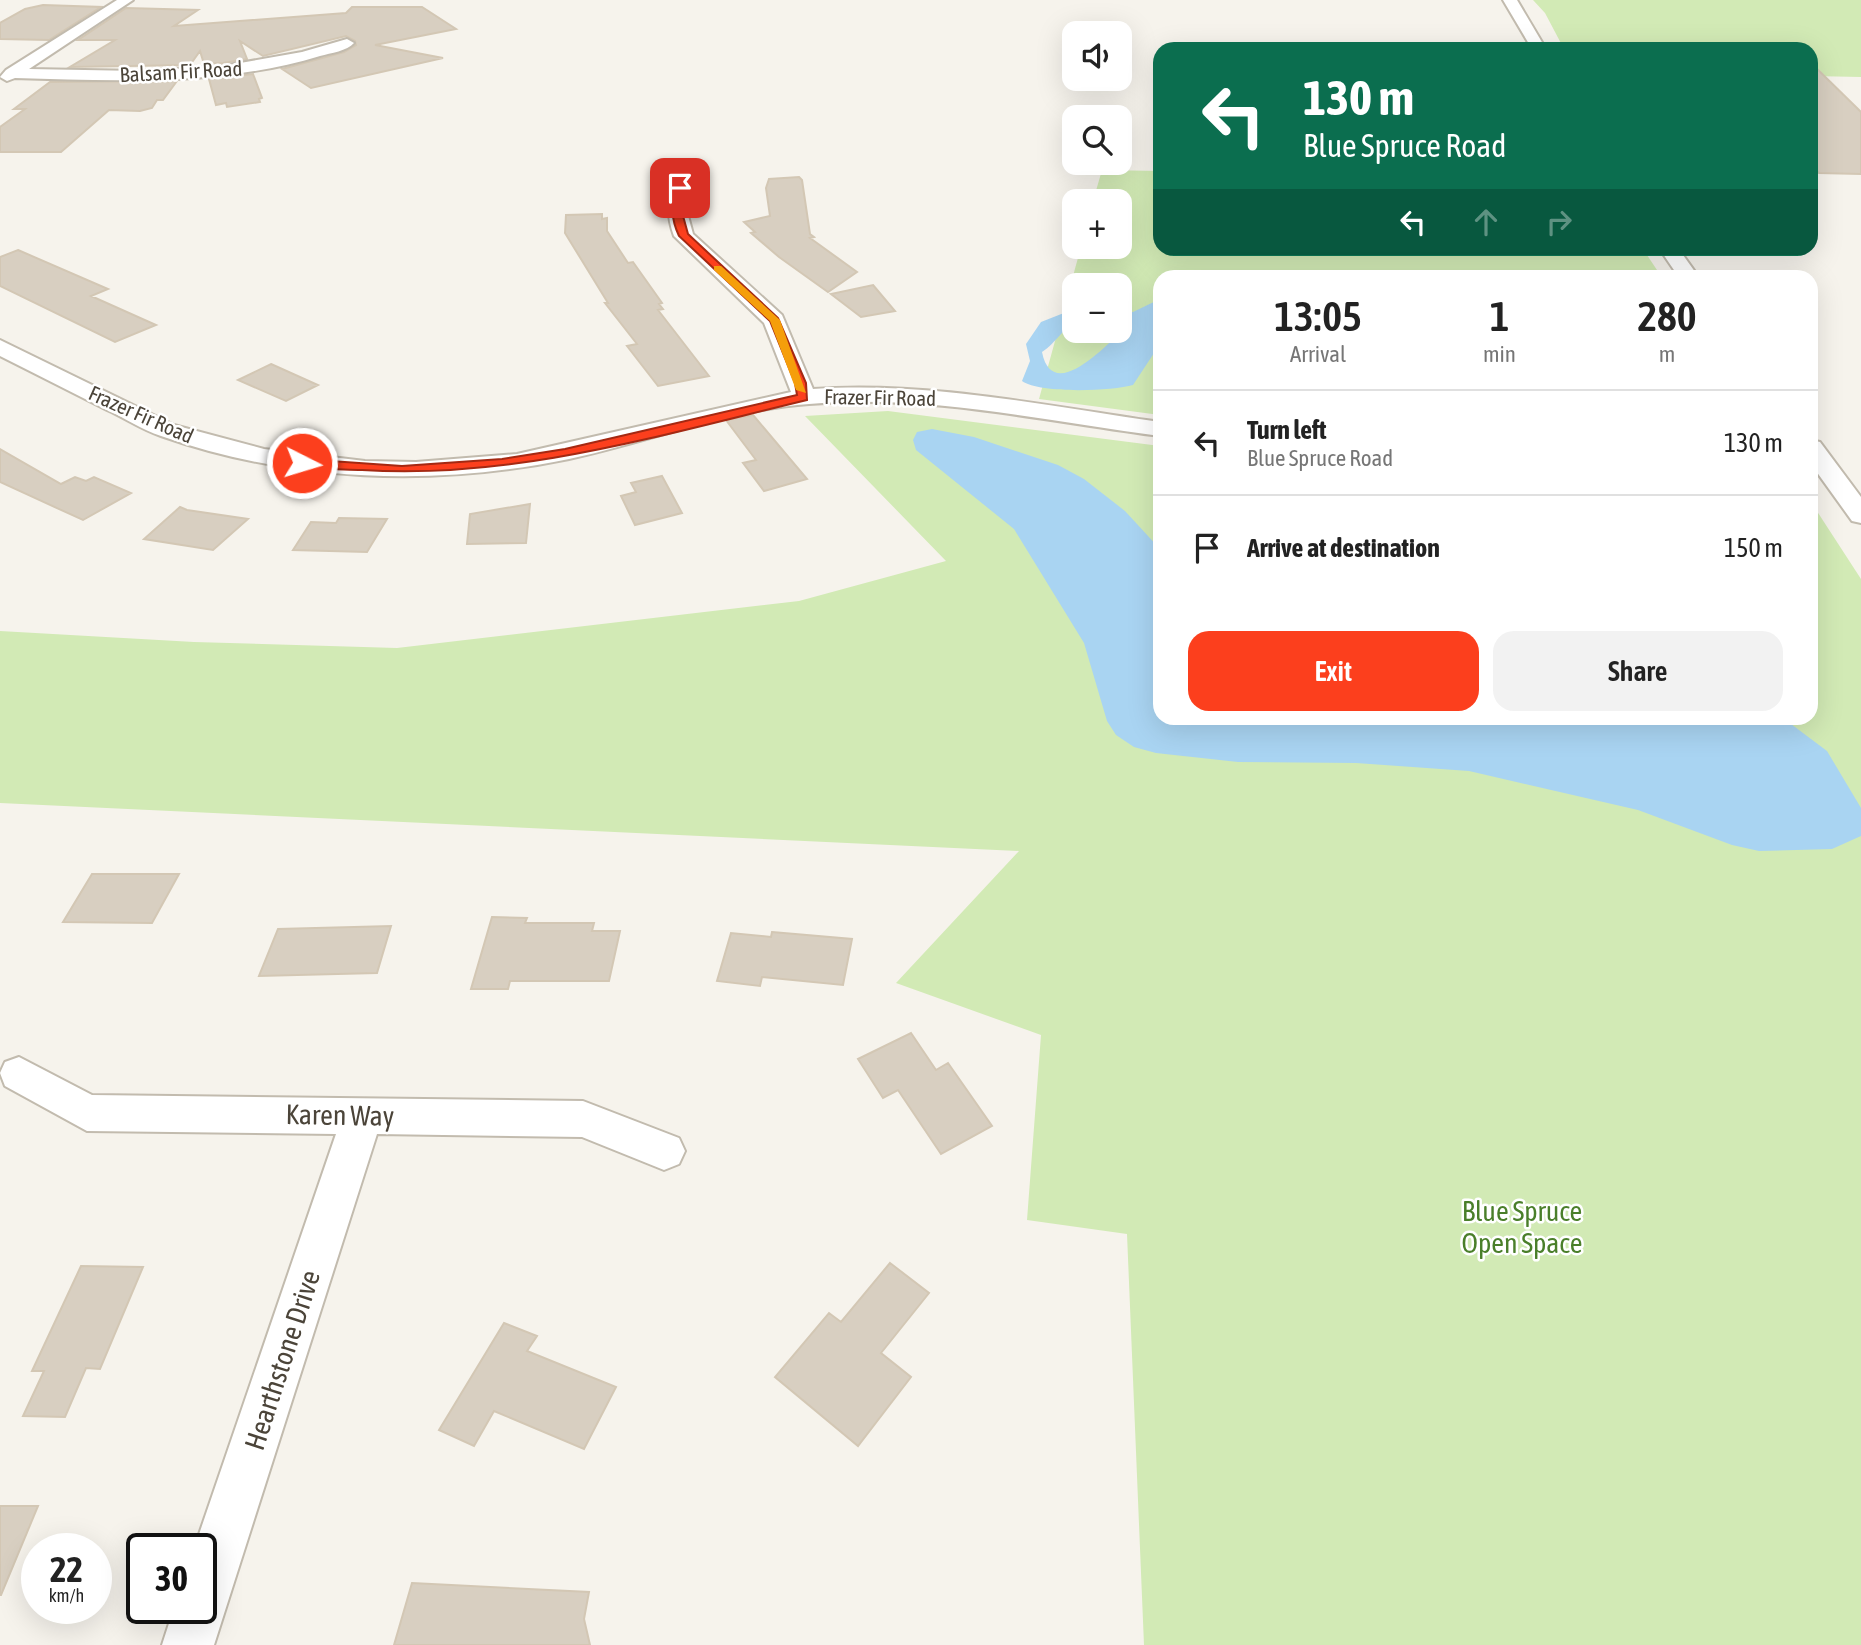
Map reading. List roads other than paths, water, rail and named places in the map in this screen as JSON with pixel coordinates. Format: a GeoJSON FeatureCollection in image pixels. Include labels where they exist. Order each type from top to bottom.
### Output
{"type":"FeatureCollection","features":[{"type":"Feature","properties":{"kind":"street"},"geometry":{"type":"LineString","coordinates":[[6,77],[126,0]]}},
{"type":"Feature","properties":{"kind":"street"},"geometry":{"type":"LineString","coordinates":[[1510,0],[1535,42]]}},
{"type":"Feature","properties":{"kind":"street","name":"Balsam Fir Road"},"geometry":{"type":"LineString","coordinates":[[6,77],[155,78],[204,75],[272,65],[347,43]]}},
{"type":"Feature","properties":{"kind":"street"},"geometry":{"type":"LineString","coordinates":[[680,188],[676,205],[678,224],[684,236],[775,320],[797,374],[803,397]]}},
{"type":"Feature","properties":{"kind":"street","name":"Frazer Fir Road"},"geometry":{"type":"LineString","coordinates":[[0,347],[166,430],[195,440],[262,457],[358,468],[445,468],[552,455],[803,397],[864,394],[925,397],[1153,428]]}},
{"type":"Feature","properties":{"kind":"street"},"geometry":{"type":"LineString","coordinates":[[1818,457],[1861,515]]}},
{"type":"Feature","properties":{"kind":"street","name":"Karen Way"},"geometry":{"type":"LineString","coordinates":[[19,1074],[87,1113],[583,1119],[664,1151]]}},
{"type":"Feature","properties":{"kind":"street","name":"Hearthstone Drive"},"geometry":{"type":"LineString","coordinates":[[217,1558],[363,1115]]}},
{"type":"Feature","properties":{"kind":"street","name":"Hearthstone Drive"},"geometry":{"type":"LineString","coordinates":[[188,1645],[195,1624]]}},
{"type":"Feature","properties":{"kind":"water"},"geometry":{"type":"Polygon","coordinates":[[[1153,302],[1153,355],[1133,385],[1109,389],[1059,390],[1022,381],[1030,361],[1026,344],[1041,322],[1062,314],[1062,333],[1042,352],[1047,366],[1056,373],[1066,373],[1089,360],[1109,343],[1132,343],[1132,312],[1153,302]]]}},
{"type":"Feature","properties":{"kind":"water"},"geometry":{"type":"Polygon","coordinates":[[[932,429],[974,437],[1058,465],[1084,479],[1125,511],[1153,541],[1153,725],[1792,725],[1827,751],[1861,808],[1861,836],[1832,849],[1759,851],[1732,845],[1638,810],[1469,771],[1356,763],[1238,762],[1156,753],[1134,747],[1116,735],[1107,721],[1084,643],[1014,529],[916,450],[913,440],[917,432],[932,429]]]}},
{"type":"Feature","properties":{"kind":"park label","name":"Blue Spruce Open Space"},"geometry":{"type":"Point","coordinates":[1522,1227]}}]}
